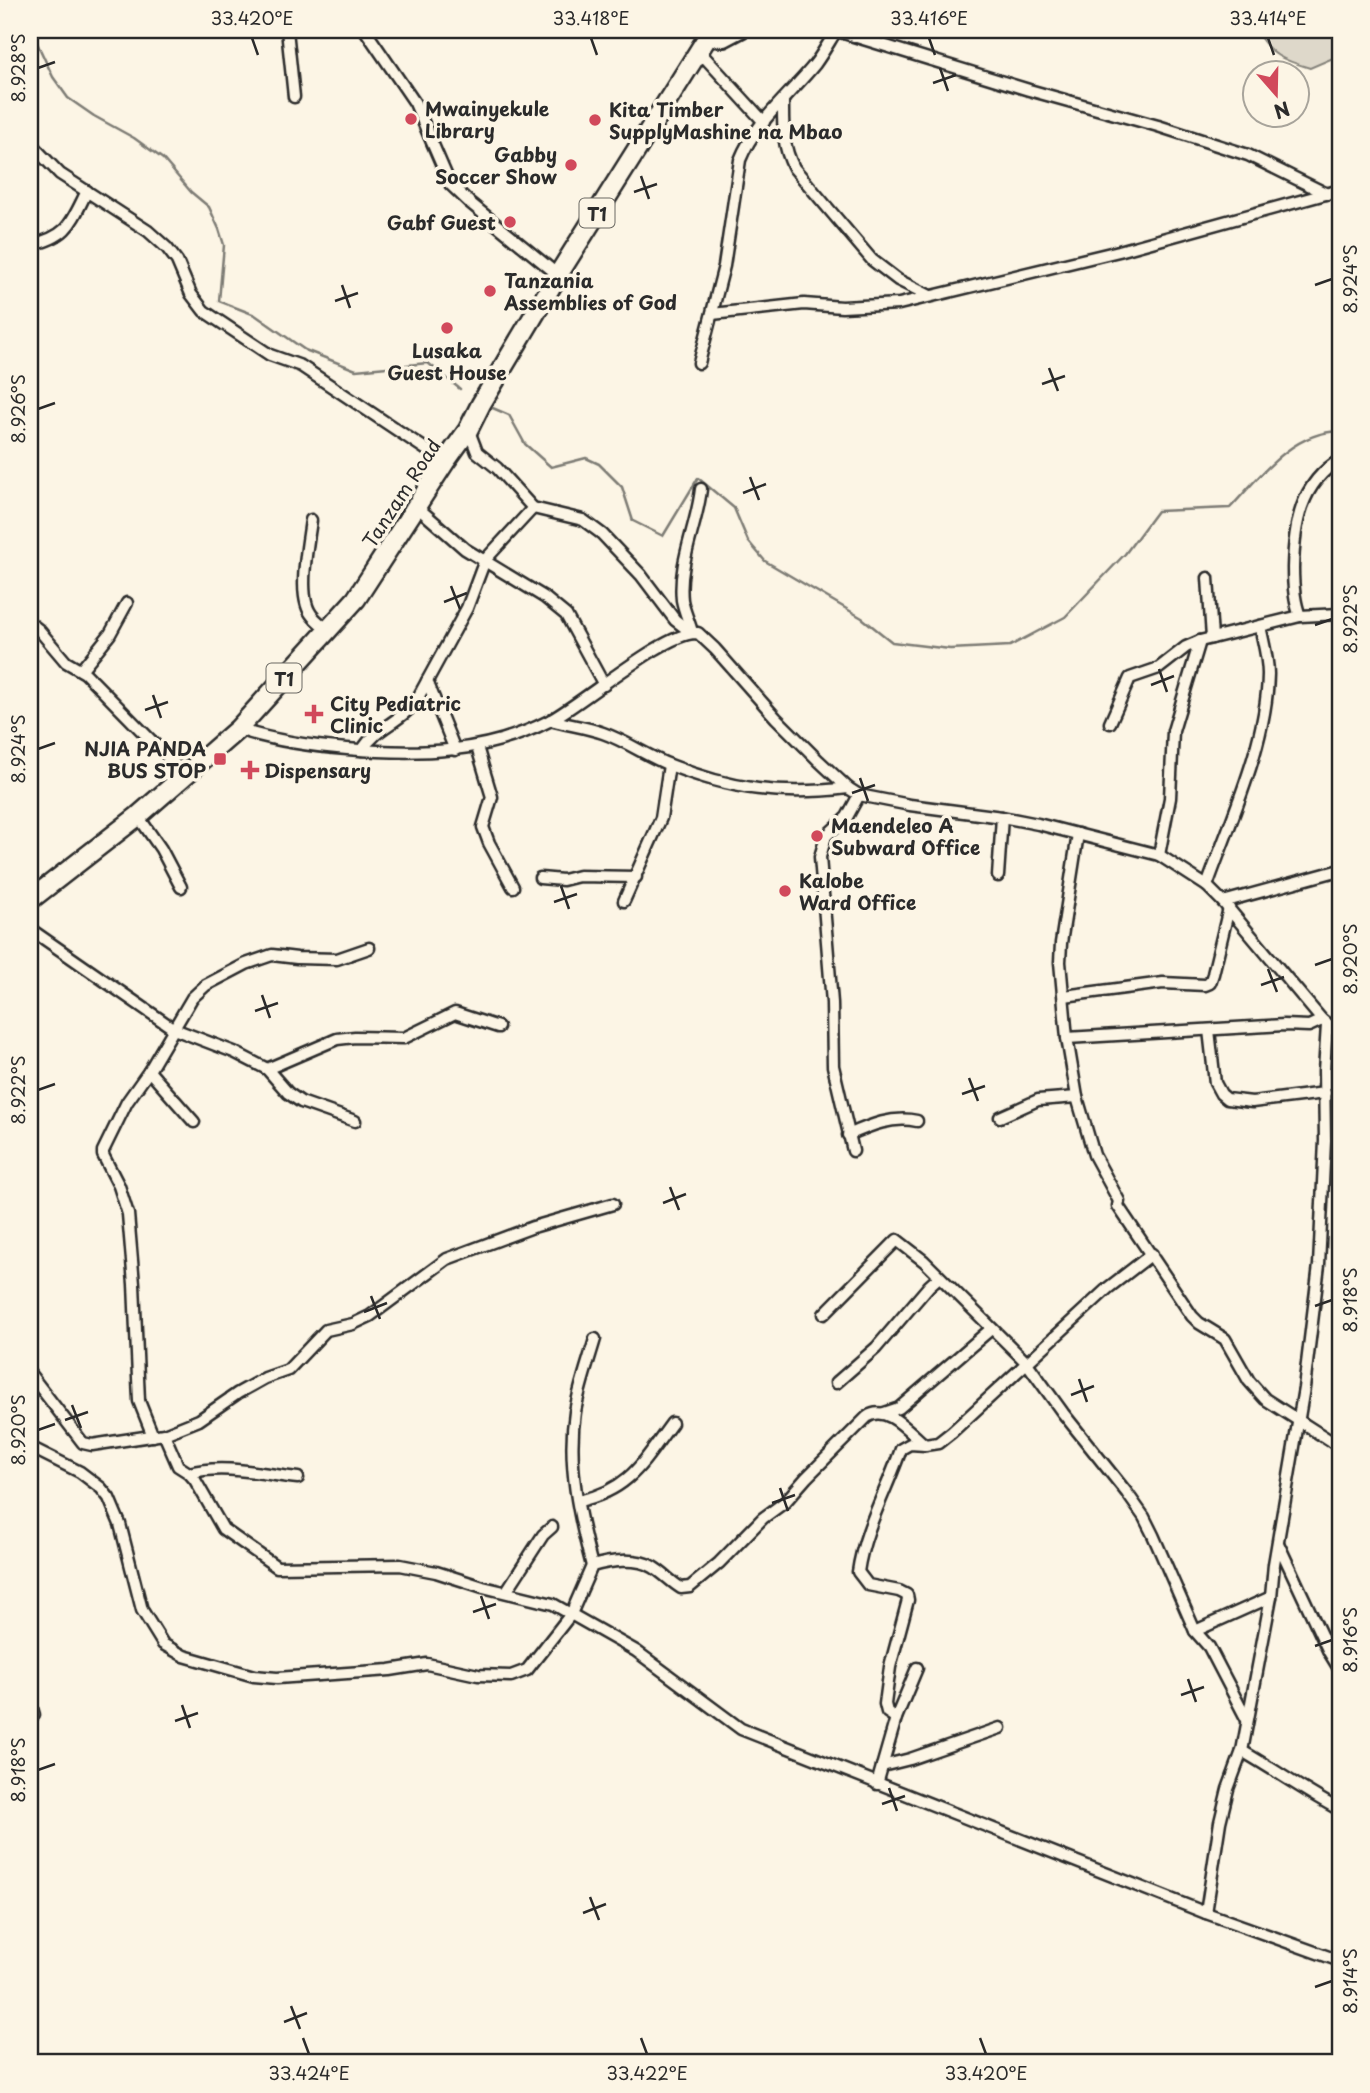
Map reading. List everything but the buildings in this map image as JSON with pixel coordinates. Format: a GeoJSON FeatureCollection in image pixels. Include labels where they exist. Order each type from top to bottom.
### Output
{"type":"FeatureCollection","features":[{"type":"Feature","properties":{"kind":"highway","name":"Tanzam Road"},"geometry":{"type":"LineString","coordinates":[[30,900],[138,816],[238,729],[356,599],[468,430],[558,275],[706,40]]}},
{"type":"Feature","properties":{"kind":"street"},"geometry":{"type":"LineString","coordinates":[[287,30],[294,97]]}},
{"type":"Feature","properties":{"kind":"street"},"geometry":{"type":"LineString","coordinates":[[365,30],[415,103],[450,184],[558,275]]}},
{"type":"Feature","properties":{"kind":"street"},"geometry":{"type":"LineString","coordinates":[[706,40],[724,40],[743,30]]}},
{"type":"Feature","properties":{"kind":"street"},"geometry":{"type":"LineString","coordinates":[[699,363],[724,266],[740,160],[754,134],[814,65],[835,30],[1248,155],[1327,194]]}},
{"type":"Feature","properties":{"kind":"street"},"geometry":{"type":"LineString","coordinates":[[706,40],[764,122]]}},
{"type":"Feature","properties":{"kind":"street"},"geometry":{"type":"LineString","coordinates":[[783,100],[783,138],[794,168],[873,260],[898,280],[930,296]]}},
{"type":"Feature","properties":{"kind":"street"},"geometry":{"type":"LineString","coordinates":[[30,144],[60,174],[148,231],[167,248],[177,261],[191,294],[204,311],[270,355],[301,366],[445,462]]}},
{"type":"Feature","properties":{"kind":"street"},"geometry":{"type":"LineString","coordinates":[[712,314],[804,304],[842,307],[889,306],[1119,251],[1340,190]]}},
{"type":"Feature","properties":{"kind":"street"},"geometry":{"type":"LineString","coordinates":[[31,245],[65,231],[87,191]]}},
{"type":"Feature","properties":{"kind":"street"},"geometry":{"type":"LineString","coordinates":[[468,430],[477,452],[497,468],[533,508],[583,520],[602,534],[641,575],[675,620],[692,632]]}},
{"type":"Feature","properties":{"kind":"street"},"geometry":{"type":"LineString","coordinates":[[1300,616],[1293,573],[1297,519],[1306,495],[1322,472],[1340,460]]}},
{"type":"Feature","properties":{"kind":"street"},"geometry":{"type":"LineString","coordinates":[[692,632],[683,604],[681,586],[689,542],[699,514],[701,489]]}},
{"type":"Feature","properties":{"kind":"street"},"geometry":{"type":"LineString","coordinates":[[417,507],[458,544],[544,597],[566,615],[604,685]]}},
{"type":"Feature","properties":{"kind":"street"},"geometry":{"type":"LineString","coordinates":[[362,750],[373,733],[406,714],[415,703],[467,608],[485,561],[533,508]]}},
{"type":"Feature","properties":{"kind":"street"},"geometry":{"type":"LineString","coordinates":[[310,520],[305,597],[312,616],[328,630]]}},
{"type":"Feature","properties":{"kind":"street"},"geometry":{"type":"LineString","coordinates":[[1208,578],[1212,638]]}},
{"type":"Feature","properties":{"kind":"street"},"geometry":{"type":"LineString","coordinates":[[80,670],[110,634],[127,603]]}},
{"type":"Feature","properties":{"kind":"street"},"geometry":{"type":"LineString","coordinates":[[1110,723],[1130,678],[1159,668],[1186,647],[1200,641],[1300,616],[1340,614]]}},
{"type":"Feature","properties":{"kind":"street"},"geometry":{"type":"LineString","coordinates":[[30,623],[66,662],[80,670],[185,775]]}},
{"type":"Feature","properties":{"kind":"street"},"geometry":{"type":"LineString","coordinates":[[1207,886],[1254,754],[1266,696],[1267,665],[1260,626]]}},
{"type":"Feature","properties":{"kind":"street"},"geometry":{"type":"LineString","coordinates":[[238,729],[262,737],[362,750],[408,753],[477,747],[514,736],[551,720],[683,634],[698,633],[776,718],[848,789],[859,795],[909,805],[1002,817],[1159,855],[1207,886],[1331,1027]]}},
{"type":"Feature","properties":{"kind":"street"},"geometry":{"type":"LineString","coordinates":[[1159,855],[1170,798],[1173,731],[1200,641]]}},
{"type":"Feature","properties":{"kind":"street"},"geometry":{"type":"LineString","coordinates":[[427,681],[455,750]]}},
{"type":"Feature","properties":{"kind":"street"},"geometry":{"type":"LineString","coordinates":[[551,720],[599,732],[669,765],[708,778],[772,792],[848,789]]}},
{"type":"Feature","properties":{"kind":"street"},"geometry":{"type":"LineString","coordinates":[[477,747],[492,797],[483,827],[513,887]]}},
{"type":"Feature","properties":{"kind":"street"},"geometry":{"type":"LineString","coordinates":[[625,901],[661,818],[669,765]]}},
{"type":"Feature","properties":{"kind":"street"},"geometry":{"type":"LineString","coordinates":[[853,1151],[833,1066],[832,1003],[820,857],[826,836],[847,817],[859,795]]}},
{"type":"Feature","properties":{"kind":"street"},"geometry":{"type":"LineString","coordinates":[[138,816],[161,849],[181,887]]}},
{"type":"Feature","properties":{"kind":"street"},"geometry":{"type":"LineString","coordinates":[[998,876],[1002,817]]}},
{"type":"Feature","properties":{"kind":"street"},"geometry":{"type":"LineString","coordinates":[[1078,834],[1060,943],[1060,962],[1077,1097],[1094,1155],[1119,1200],[1118,1206],[1192,1316],[1225,1339],[1258,1392],[1340,1447]]}},
{"type":"Feature","properties":{"kind":"street"},"geometry":{"type":"LineString","coordinates":[[1226,905],[1340,870]]}},
{"type":"Feature","properties":{"kind":"street"},"geometry":{"type":"LineString","coordinates":[[540,878],[563,880],[579,876],[636,877]]}},
{"type":"Feature","properties":{"kind":"street"},"geometry":{"type":"LineString","coordinates":[[1064,996],[1163,983],[1210,983],[1226,905]]}},
{"type":"Feature","properties":{"kind":"street"},"geometry":{"type":"LineString","coordinates":[[30,929],[174,1029],[234,1052],[267,1069],[295,1099],[355,1121]]}},
{"type":"Feature","properties":{"kind":"street"},"geometry":{"type":"LineString","coordinates":[[369,948],[337,959],[272,954],[246,964],[197,992],[127,1102],[103,1155],[119,1186],[128,1214],[139,1401],[177,1466],[189,1473],[223,1530],[277,1567],[400,1565],[436,1572],[552,1604],[636,1651],[741,1729],[1206,1913],[1340,1961]]}},
{"type":"Feature","properties":{"kind":"street"},"geometry":{"type":"LineString","coordinates":[[1206,1913],[1220,1822],[1228,1789],[1242,1751],[1271,1597],[1298,1420],[1319,1265],[1325,1093],[1331,1027],[1340,1011]]}},
{"type":"Feature","properties":{"kind":"street"},"geometry":{"type":"LineString","coordinates":[[267,1069],[337,1039],[404,1038],[455,1013],[498,1027]]}},
{"type":"Feature","properties":{"kind":"street"},"geometry":{"type":"LineString","coordinates":[[1068,1038],[1209,1030],[1331,1027]]}},
{"type":"Feature","properties":{"kind":"street"},"geometry":{"type":"LineString","coordinates":[[1209,1030],[1215,1083],[1227,1099],[1252,1102],[1325,1093]]}},
{"type":"Feature","properties":{"kind":"street"},"geometry":{"type":"LineString","coordinates":[[149,1071],[194,1122]]}},
{"type":"Feature","properties":{"kind":"street"},"geometry":{"type":"LineString","coordinates":[[1000,1117],[1038,1100],[1077,1097]]}},
{"type":"Feature","properties":{"kind":"street"},"geometry":{"type":"LineString","coordinates":[[848,1135],[887,1121],[917,1121]]}},
{"type":"Feature","properties":{"kind":"street"},"geometry":{"type":"LineString","coordinates":[[30,1374],[83,1443],[92,1445],[158,1435],[199,1420],[238,1393],[265,1378],[288,1370],[326,1331],[353,1324],[370,1315],[447,1259],[520,1231],[613,1204]]}},
{"type":"Feature","properties":{"kind":"street"},"geometry":{"type":"LineString","coordinates":[[824,1314],[897,1240],[916,1254],[1027,1363],[1144,1517],[1195,1631],[1209,1647],[1247,1721]]}},
{"type":"Feature","properties":{"kind":"street"},"geometry":{"type":"LineString","coordinates":[[896,1718],[887,1712],[885,1704],[890,1667],[908,1600],[907,1595],[867,1585],[858,1572],[869,1528],[901,1449],[910,1444],[938,1443],[1108,1289],[1152,1254]]}},
{"type":"Feature","properties":{"kind":"street"},"geometry":{"type":"LineString","coordinates":[[836,1383],[876,1349],[939,1277]]}},
{"type":"Feature","properties":{"kind":"street"},"geometry":{"type":"LineString","coordinates":[[592,1566],[616,1561],[639,1563],[652,1566],[681,1588],[690,1587],[719,1563],[763,1518],[785,1502],[867,1417],[873,1412],[884,1413],[899,1408],[991,1329]]}},
{"type":"Feature","properties":{"kind":"street"},"geometry":{"type":"LineString","coordinates":[[30,1447],[80,1472],[101,1488],[109,1498],[120,1524],[142,1610],[163,1644],[184,1656],[265,1678],[390,1670],[421,1664],[478,1675],[512,1676],[527,1670],[571,1614],[592,1566],[573,1472],[572,1436],[575,1412],[595,1339]]}},
{"type":"Feature","properties":{"kind":"street"},"geometry":{"type":"LineString","coordinates":[[884,1413],[925,1445]]}},
{"type":"Feature","properties":{"kind":"street"},"geometry":{"type":"LineString","coordinates":[[579,1501],[600,1496],[625,1482],[672,1423]]}},
{"type":"Feature","properties":{"kind":"street"},"geometry":{"type":"LineString","coordinates":[[189,1473],[207,1468],[298,1478]]}},
{"type":"Feature","properties":{"kind":"street"},"geometry":{"type":"LineString","coordinates":[[506,1592],[543,1535],[552,1527]]}},
{"type":"Feature","properties":{"kind":"street"},"geometry":{"type":"LineString","coordinates":[[1278,1543],[1340,1670]]}},
{"type":"Feature","properties":{"kind":"street"},"geometry":{"type":"LineString","coordinates":[[1195,1631],[1271,1597]]}},
{"type":"Feature","properties":{"kind":"street"},"geometry":{"type":"LineString","coordinates":[[877,1784],[896,1718],[916,1668]]}},
{"type":"Feature","properties":{"kind":"street"},"geometry":{"type":"LineString","coordinates":[[30,1701],[34,1714]]}},
{"type":"Feature","properties":{"kind":"street"},"geometry":{"type":"LineString","coordinates":[[882,1766],[1000,1728]]}},
{"type":"Feature","properties":{"kind":"street"},"geometry":{"type":"LineString","coordinates":[[1242,1751],[1340,1810]]}},
{"type":"Feature","properties":{"kind":"shaded area"},"geometry":{"type":"Polygon","coordinates":[[[1256,30],[1340,30],[1340,55],[1310,68],[1310,60],[1287,60],[1267,46],[1256,30]]]}},
{"type":"Feature","properties":{"kind":"waterway"},"geometry":{"type":"LineString","coordinates":[[31,30],[53,77],[68,98],[163,159],[191,192],[209,207],[224,245],[219,301],[255,315],[305,350],[356,370],[428,363],[460,389]]}},
{"type":"Feature","properties":{"kind":"waterway"},"geometry":{"type":"LineString","coordinates":[[488,406],[509,415],[525,444],[551,467],[586,458],[599,464],[622,487],[633,521],[663,536],[698,478],[734,508],[748,541],[765,561],[862,618],[892,642],[950,649],[1010,646],[1065,617],[1125,554],[1157,511],[1230,508],[1266,469],[1292,447],[1323,433],[1340,431]]}},
{"type":"Feature","properties":{"kind":"place","name":"Mwainyekule Library"},"geometry":{"type":"Point","coordinates":[411,119]}},
{"type":"Feature","properties":{"kind":"place","name":"Kita Timber SupplyMashine na Mbao"},"geometry":{"type":"Point","coordinates":[595,120]}},
{"type":"Feature","properties":{"kind":"place","name":"Gabby Soccer Show"},"geometry":{"type":"Point","coordinates":[571,165]}},
{"type":"Feature","properties":{"kind":"place","name":"Gabf Guest"},"geometry":{"type":"Point","coordinates":[510,222]}},
{"type":"Feature","properties":{"kind":"place","name":"Tanzania Assemblies of God"},"geometry":{"type":"Point","coordinates":[490,291]}},
{"type":"Feature","properties":{"kind":"place","name":"Lusaka Guest House"},"geometry":{"type":"Point","coordinates":[447,328]}},
{"type":"Feature","properties":{"kind":"place","name":"City Pediatric Clinic"},"geometry":{"type":"Point","coordinates":[314,714]}},
{"type":"Feature","properties":{"kind":"place","name":"NJIA PANDA BUS STOP"},"geometry":{"type":"Point","coordinates":[220,759]}},
{"type":"Feature","properties":{"kind":"place","name":"Dispensary"},"geometry":{"type":"Point","coordinates":[250,770]}},
{"type":"Feature","properties":{"kind":"place","name":"Maendeleo A Subward Office"},"geometry":{"type":"Point","coordinates":[817,836]}},
{"type":"Feature","properties":{"kind":"place","name":"Kalobe Ward Office"},"geometry":{"type":"Point","coordinates":[785,891]}}]}
